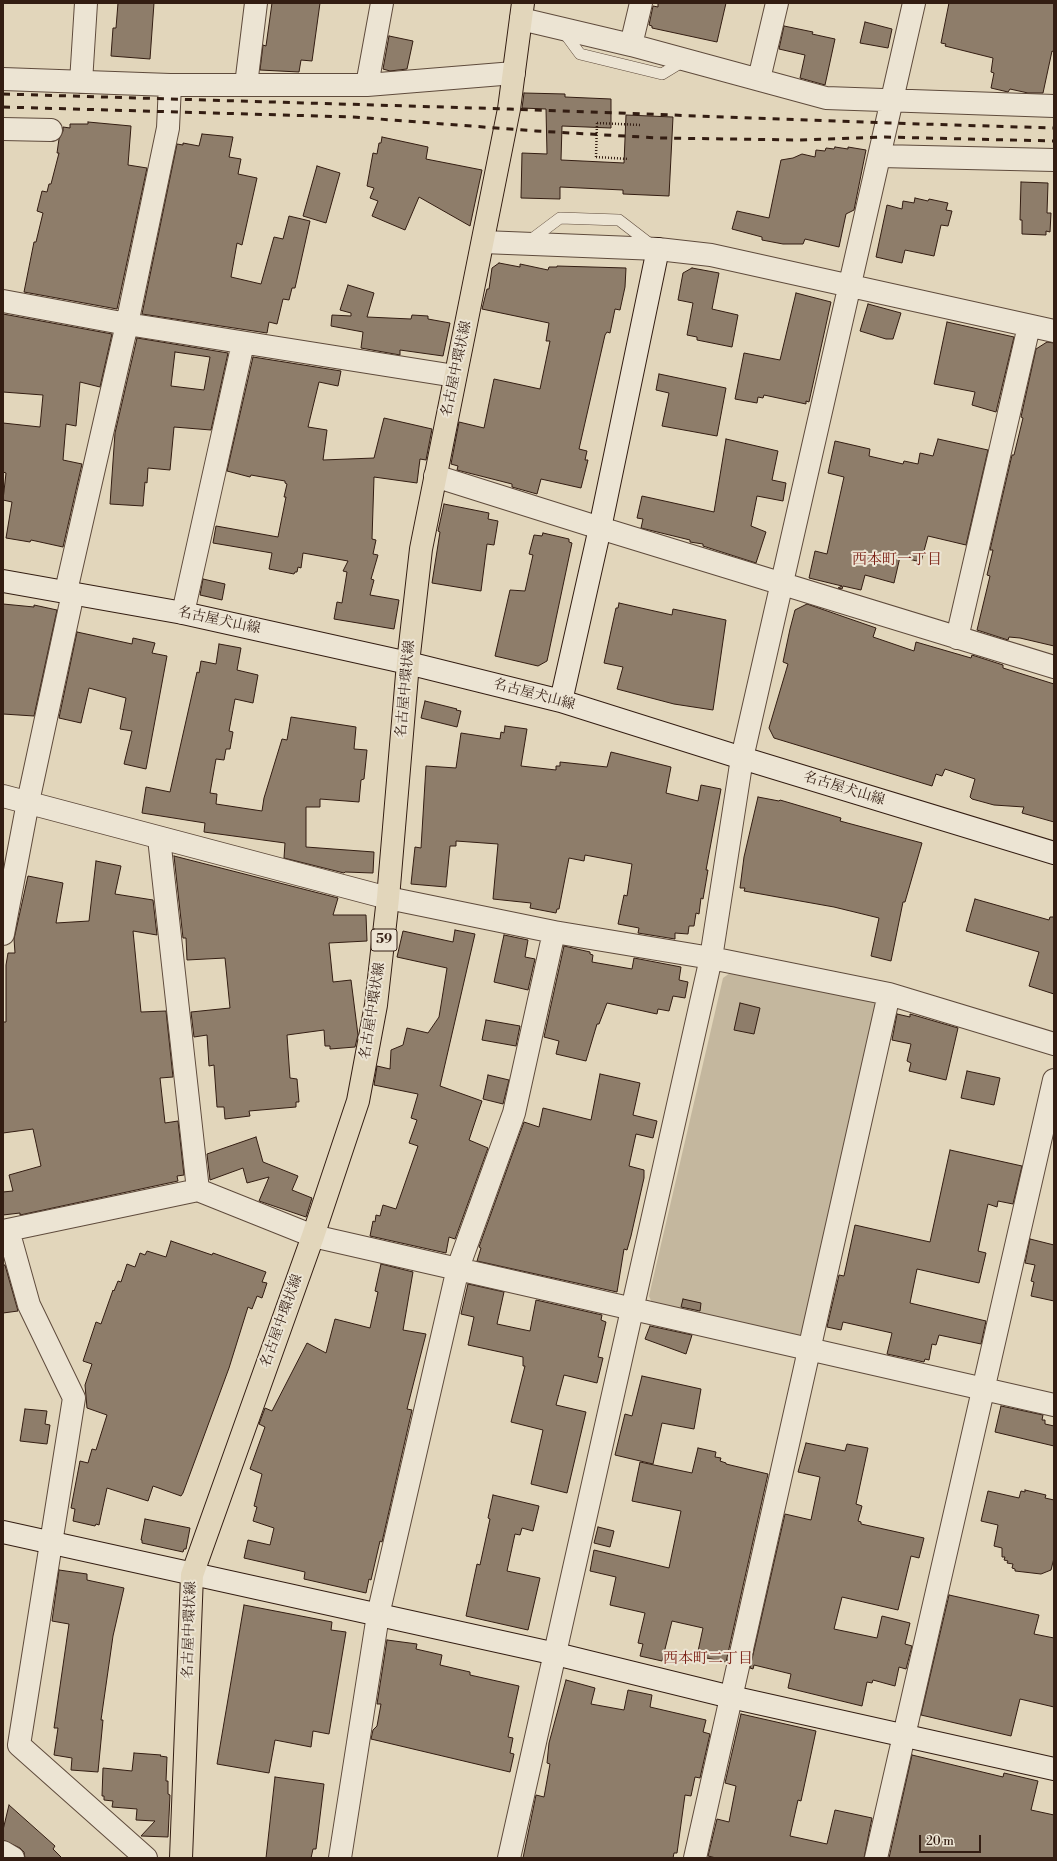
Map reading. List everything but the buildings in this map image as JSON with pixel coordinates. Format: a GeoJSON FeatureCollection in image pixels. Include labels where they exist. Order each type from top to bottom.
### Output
{"type":"FeatureCollection","features":[{"type":"Feature","properties":{"kind":"main road","name":"名古屋中環状線"},"geometry":{"type":"LineString","coordinates":[[181,1858],[192,1575],[313,1236],[358,1101],[376,1005],[388,898],[408,663],[420,550],[509,108],[522,11]]}},
{"type":"Feature","properties":{"kind":"street"},"geometry":{"type":"LineString","coordinates":[[80,82],[86,3]]}},
{"type":"Feature","properties":{"kind":"street"},"geometry":{"type":"LineString","coordinates":[[246,85],[256,3]]}},
{"type":"Feature","properties":{"kind":"street"},"geometry":{"type":"LineString","coordinates":[[367,85],[382,3]]}},
{"type":"Feature","properties":{"kind":"street"},"geometry":{"type":"LineString","coordinates":[[631,45],[641,3]]}},
{"type":"Feature","properties":{"kind":"street"},"geometry":{"type":"LineString","coordinates":[[759,79],[777,3]]}},
{"type":"Feature","properties":{"kind":"street"},"geometry":{"type":"LineString","coordinates":[[509,1858],[711,958],[742,758],[783,585],[914,3]]}},
{"type":"Feature","properties":{"kind":"street"},"geometry":{"type":"LineString","coordinates":[[522,11],[562,29],[631,45],[826,98],[1053,103]]}},
{"type":"Feature","properties":{"kind":"street"},"geometry":{"type":"LineString","coordinates":[[3,79],[170,85],[367,85],[514,73]]}},
{"type":"Feature","properties":{"kind":"street"},"geometry":{"type":"LineString","coordinates":[[3,934],[70,592],[168,128],[170,85]]}},
{"type":"Feature","properties":{"kind":"street"},"geometry":{"type":"LineString","coordinates":[[3,129],[51,130]]}},
{"type":"Feature","properties":{"kind":"street"},"geometry":{"type":"LineString","coordinates":[[880,156],[1054,160]]}},
{"type":"Feature","properties":{"kind":"street"},"geometry":{"type":"LineString","coordinates":[[483,242],[658,249],[711,255],[1054,331]]}},
{"type":"Feature","properties":{"kind":"street"},"geometry":{"type":"LineString","coordinates":[[561,701],[600,528],[658,249]]}},
{"type":"Feature","properties":{"kind":"street"},"geometry":{"type":"LineString","coordinates":[[3,301],[127,324],[455,376]]}},
{"type":"Feature","properties":{"kind":"street"},"geometry":{"type":"LineString","coordinates":[[956,638],[1029,326]]}},
{"type":"Feature","properties":{"kind":"street"},"geometry":{"type":"LineString","coordinates":[[183,613],[243,343]]}},
{"type":"Feature","properties":{"kind":"street"},"geometry":{"type":"LineString","coordinates":[[435,476],[783,585],[1054,667]]}},
{"type":"Feature","properties":{"kind":"street","name":"名古屋犬山線"},"geometry":{"type":"LineString","coordinates":[[3,581],[183,613],[408,663],[561,701],[1054,853]]}},
{"type":"Feature","properties":{"kind":"street"},"geometry":{"type":"LineString","coordinates":[[3,796],[388,898],[554,932],[711,958],[889,994],[1054,1044]]}},
{"type":"Feature","properties":{"kind":"street"},"geometry":{"type":"LineString","coordinates":[[159,838],[198,1190]]}},
{"type":"Feature","properties":{"kind":"street"},"geometry":{"type":"LineString","coordinates":[[340,1858],[378,1615],[458,1268],[514,1113],[554,932]]}},
{"type":"Feature","properties":{"kind":"street"},"geometry":{"type":"LineString","coordinates":[[694,1858],[889,994]]}},
{"type":"Feature","properties":{"kind":"street"},"geometry":{"type":"LineString","coordinates":[[876,1858],[1054,1080]]}},
{"type":"Feature","properties":{"kind":"street"},"geometry":{"type":"LineString","coordinates":[[146,1858],[19,1745],[74,1398],[29,1305],[5,1230],[198,1190],[313,1236],[810,1348],[1054,1405]]}},
{"type":"Feature","properties":{"kind":"street"},"geometry":{"type":"LineString","coordinates":[[3,1532],[51,1544],[556,1654],[731,1697],[1054,1769]]}},
{"type":"Feature","properties":{"kind":"street"},"geometry":{"type":"LineString","coordinates":[[3,1852],[12,1858]]}},
{"type":"Feature","properties":{"kind":"lane"},"geometry":{"type":"LineString","coordinates":[[562,29],[580,54],[662,74],[686,60]]}},
{"type":"Feature","properties":{"kind":"path"},"geometry":{"type":"LineString","coordinates":[[629,159],[596,157],[597,123],[641,125]]}},
{"type":"Feature","properties":{"kind":"shaded area"},"geometry":{"type":"Polygon","coordinates":[[[730,973],[874,999],[876,1005],[803,1332],[798,1336],[652,1303],[649,1296],[723,978],[730,973]]]}},
{"type":"Feature","properties":{"kind":"railway"},"geometry":{"type":"LineString","coordinates":[[3,94],[509,109],[1054,128]]}},
{"type":"Feature","properties":{"kind":"railway"},"geometry":{"type":"LineString","coordinates":[[3,107],[353,117],[536,131],[659,138],[799,140],[885,137],[1054,141]]}},
{"type":"Feature","properties":{"kind":"district","name":"西本町一丁目"},"geometry":{"type":"Point","coordinates":[897,560]}},
{"type":"Feature","properties":{"kind":"district","name":"西本町二丁目"},"geometry":{"type":"Point","coordinates":[708,1659]}}]}
